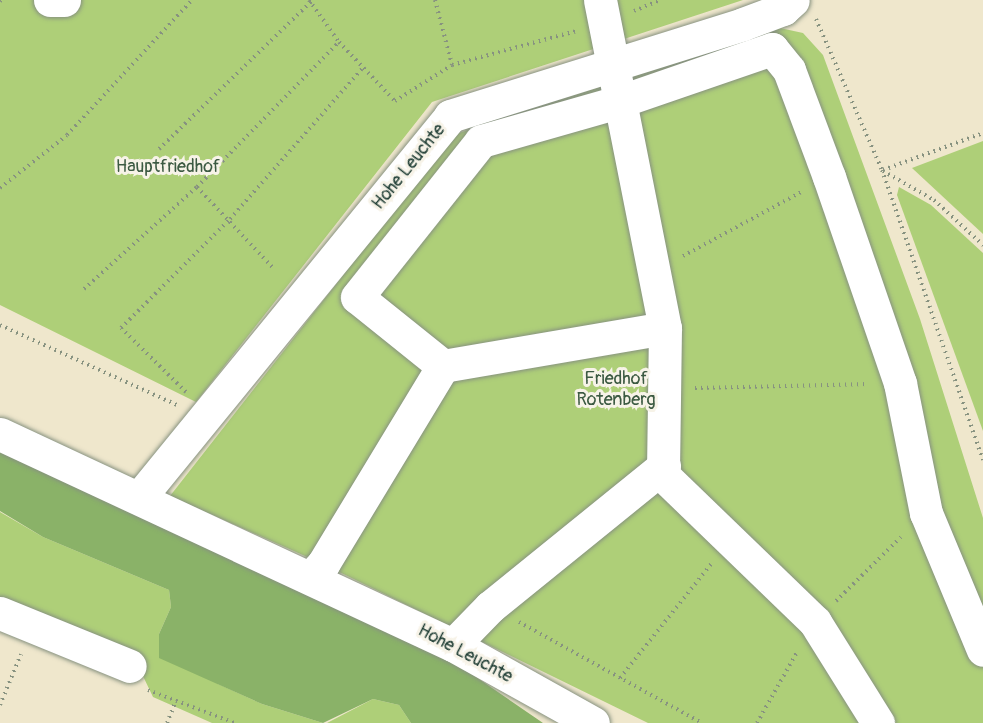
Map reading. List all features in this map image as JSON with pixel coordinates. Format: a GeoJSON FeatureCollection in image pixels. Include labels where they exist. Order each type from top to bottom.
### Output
{"type":"FeatureCollection","features":[{"type":"Feature","properties":{"kind":"street"},"geometry":{"type":"LineString","coordinates":[[50,0],[64,0]]}},
{"type":"Feature","properties":{"kind":"street","name":"Hohe Leuchte"},"geometry":{"type":"LineString","coordinates":[[139,498],[450,116],[612,63],[743,24],[783,9],[802,5]]}},
{"type":"Feature","properties":{"kind":"street"},"geometry":{"type":"LineString","coordinates":[[602,12],[618,102],[656,271],[665,328],[663,475],[814,622],[878,723]]}},
{"type":"Feature","properties":{"kind":"street"},"geometry":{"type":"LineString","coordinates":[[665,328],[443,366],[357,297],[481,141],[618,102],[772,49],[789,70],[829,177],[900,384],[926,513],[983,650]]}},
{"type":"Feature","properties":{"kind":"street"},"geometry":{"type":"LineString","coordinates":[[310,577],[323,564],[443,366]]}},
{"type":"Feature","properties":{"kind":"street","name":"Hohe Leuchte"},"geometry":{"type":"LineString","coordinates":[[0,434],[453,645],[593,723]]}},
{"type":"Feature","properties":{"kind":"street"},"geometry":{"type":"LineString","coordinates":[[453,645],[490,607],[664,466]]}},
{"type":"Feature","properties":{"kind":"street"},"geometry":{"type":"LineString","coordinates":[[0,613],[33,626],[137,677]]}},
{"type":"Feature","properties":{"kind":"path"},"geometry":{"type":"LineString","coordinates":[[0,188],[67,135],[192,0]]}},
{"type":"Feature","properties":{"kind":"path"},"geometry":{"type":"LineString","coordinates":[[435,0],[452,65]]}},
{"type":"Feature","properties":{"kind":"path"},"geometry":{"type":"LineString","coordinates":[[159,149],[310,1],[339,42],[362,69],[395,101],[452,65],[602,12],[660,0]]}},
{"type":"Feature","properties":{"kind":"path"},"geometry":{"type":"LineString","coordinates":[[802,5],[828,40],[882,170],[983,460]]}},
{"type":"Feature","properties":{"kind":"path"},"geometry":{"type":"LineString","coordinates":[[84,289],[197,187],[339,42]]}},
{"type":"Feature","properties":{"kind":"path"},"geometry":{"type":"LineString","coordinates":[[189,395],[121,328],[230,219],[362,69]]}},
{"type":"Feature","properties":{"kind":"path"},"geometry":{"type":"LineString","coordinates":[[882,170],[983,133]]}},
{"type":"Feature","properties":{"kind":"path"},"geometry":{"type":"LineString","coordinates":[[882,170],[934,200],[983,245]]}},
{"type":"Feature","properties":{"kind":"path"},"geometry":{"type":"LineString","coordinates":[[656,271],[829,177]]}},
{"type":"Feature","properties":{"kind":"path"},"geometry":{"type":"LineString","coordinates":[[197,187],[230,219],[272,267]]}},
{"type":"Feature","properties":{"kind":"path"},"geometry":{"type":"LineString","coordinates":[[0,325],[182,408]]}},
{"type":"Feature","properties":{"kind":"path"},"geometry":{"type":"LineString","coordinates":[[664,389],[900,384]]}},
{"type":"Feature","properties":{"kind":"path"},"geometry":{"type":"LineString","coordinates":[[757,723],[814,622],[926,513]]}},
{"type":"Feature","properties":{"kind":"path"},"geometry":{"type":"LineString","coordinates":[[620,678],[730,540]]}},
{"type":"Feature","properties":{"kind":"path"},"geometry":{"type":"LineString","coordinates":[[490,607],[702,723]]}},
{"type":"Feature","properties":{"kind":"path"},"geometry":{"type":"LineString","coordinates":[[0,705],[33,626]]}},
{"type":"Feature","properties":{"kind":"path"},"geometry":{"type":"LineString","coordinates":[[137,677],[176,701],[235,723]]}},
{"type":"Feature","properties":{"kind":"path"},"geometry":{"type":"LineString","coordinates":[[167,723],[176,701]]}},
{"type":"Feature","properties":{"kind":"green space","name":"Hauptfriedhof"},"geometry":{"type":"Polygon","coordinates":[[[0,0],[743,0],[432,102],[196,402],[0,305],[0,0]]]}},
{"type":"Feature","properties":{"kind":"green space","name":"Friedhof Rotenberg"},"geometry":{"type":"Polygon","coordinates":[[[780,28],[803,33],[823,55],[920,319],[983,518],[983,723],[648,723],[323,564],[170,496],[453,135],[780,28]]]}},
{"type":"Feature","properties":{"kind":"green space"},"geometry":{"type":"Polygon","coordinates":[[[983,141],[983,234],[912,168],[983,141]]]}},
{"type":"Feature","properties":{"kind":"green space"},"geometry":{"type":"Polygon","coordinates":[[[899,187],[931,205],[983,253],[983,431],[897,195],[899,187]]]}},
{"type":"Feature","properties":{"kind":"green space"},"geometry":{"type":"Polygon","coordinates":[[[0,450],[460,666],[543,723],[411,723],[399,705],[373,699],[323,723],[262,704],[159,658],[159,634],[171,607],[169,590],[43,537],[0,511],[0,450]]]}},
{"type":"Feature","properties":{"kind":"green space"},"geometry":{"type":"Polygon","coordinates":[[[0,512],[43,537],[169,590],[171,607],[159,634],[218,684],[262,704],[323,723],[212,723],[153,697],[131,651],[0,605],[0,512]]]}},
{"type":"Feature","properties":{"kind":"green space"},"geometry":{"type":"Polygon","coordinates":[[[373,699],[399,705],[411,723],[327,723],[373,699]]]}}]}
